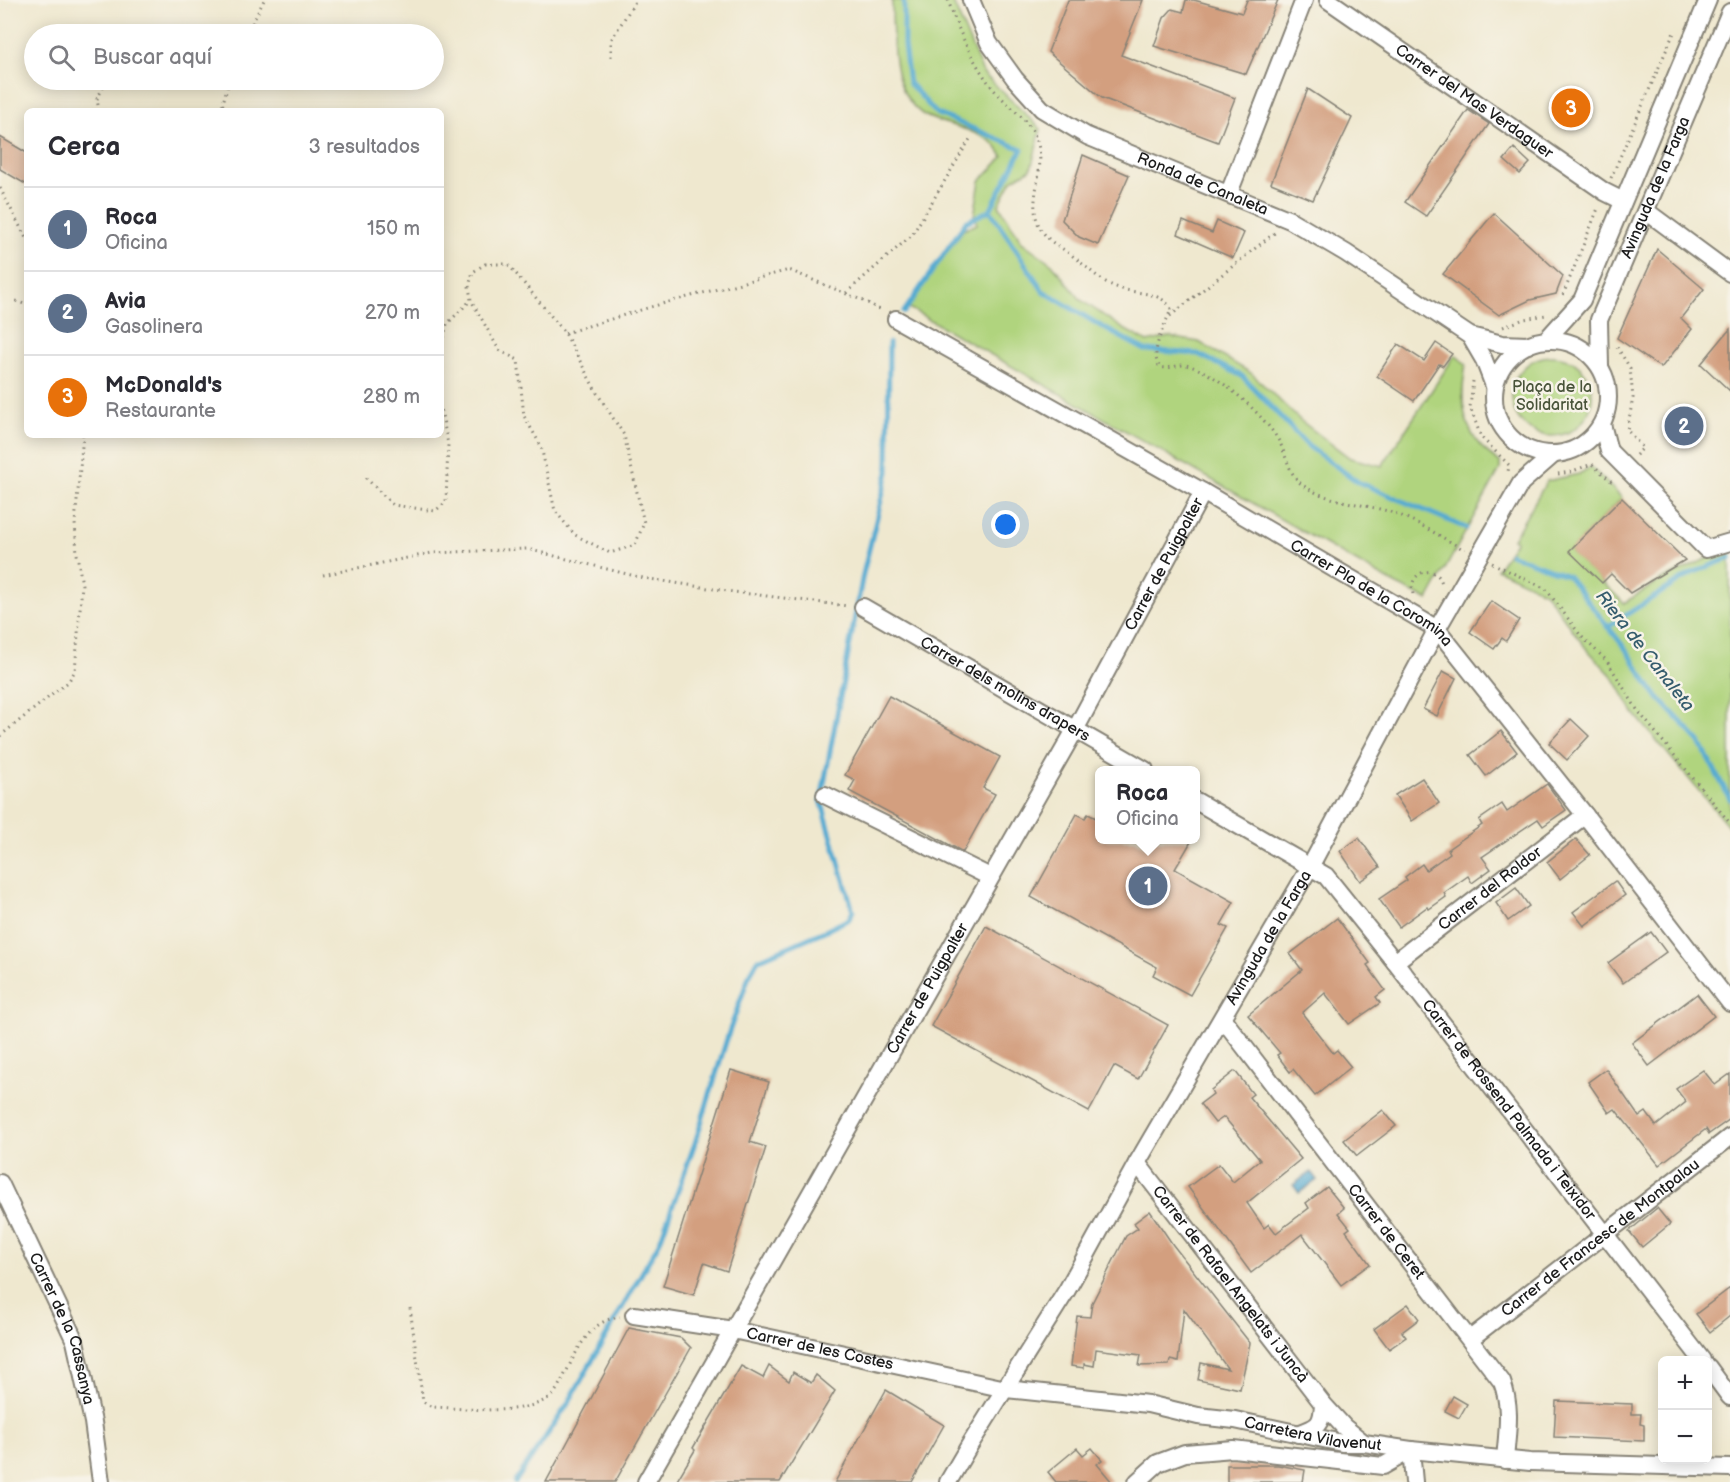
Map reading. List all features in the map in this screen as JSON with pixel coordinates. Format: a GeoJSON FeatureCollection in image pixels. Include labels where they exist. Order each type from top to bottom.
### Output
{"type":"FeatureCollection","features":[{"type":"Feature","properties":{"kind":"street","name":"Ronda de Canaleta"},"geometry":{"type":"LineString","coordinates":[[971,0],[989,43],[1014,79],[1042,109],[1087,136],[1290,220],[1346,253],[1470,336],[1502,344],[1528,345]]}},
{"type":"Feature","properties":{"kind":"street"},"geometry":{"type":"LineString","coordinates":[[1229,193],[1304,0]]}},
{"type":"Feature","properties":{"kind":"street","name":"Carrer del Mas Verdaguer"},"geometry":{"type":"LineString","coordinates":[[1328,0],[1605,192],[1623,201]]}},
{"type":"Feature","properties":{"kind":"street","name":"Avinguda de la Farga"},"geometry":{"type":"LineString","coordinates":[[1546,340],[1582,300],[1708,0]]}},
{"type":"Feature","properties":{"kind":"street","name":"Avinguda de la Farga"},"geometry":{"type":"LineString","coordinates":[[1600,366],[1599,320],[1728,22]]}},
{"type":"Feature","properties":{"kind":"street"},"geometry":{"type":"LineString","coordinates":[[1646,211],[1730,273]]}},
{"type":"Feature","properties":{"kind":"street","name":"Carrer Pla de la Coromina"},"geometry":{"type":"LineString","coordinates":[[896,319],[1203,492],[1437,629],[1730,1003]]}},
{"type":"Feature","properties":{"kind":"street","name":"Ronda de Canaleta"},"geometry":{"type":"LineString","coordinates":[[1470,336],[1484,360],[1494,386]]}},
{"type":"Feature","properties":{"kind":"street"},"geometry":{"type":"LineString","coordinates":[[1546,340],[1561,340],[1576,345],[1589,354],[1600,366],[1607,382],[1609,400],[1597,434],[1583,446],[1553,455],[1537,454],[1521,447],[1508,436],[1498,421],[1494,404],[1494,386],[1501,369],[1512,355],[1528,345],[1546,340]]}},
{"type":"Feature","properties":{"kind":"street"},"geometry":{"type":"LineString","coordinates":[[1602,424],[1609,451],[1706,549],[1730,542]]}},
{"type":"Feature","properties":{"kind":"street"},"geometry":{"type":"LineString","coordinates":[[1583,446],[1609,451]]}},
{"type":"Feature","properties":{"kind":"street","name":"Avinguda de la Farga"},"geometry":{"type":"LineString","coordinates":[[1006,1389],[1067,1290],[1137,1163],[1310,867],[1437,629],[1487,561],[1521,483],[1521,447]]}},
{"type":"Feature","properties":{"kind":"street","name":"Avinguda de la Farga"},"geometry":{"type":"LineString","coordinates":[[1521,483],[1553,455]]}},
{"type":"Feature","properties":{"kind":"street","name":"Carrer de Puigpalter"},"geometry":{"type":"LineString","coordinates":[[646,1482],[1075,730],[1203,492]]}},
{"type":"Feature","properties":{"kind":"street","name":"Carrer dels molins drapers"},"geometry":{"type":"LineString","coordinates":[[863,607],[1136,766]]}},
{"type":"Feature","properties":{"kind":"street"},"geometry":{"type":"LineString","coordinates":[[825,795],[990,877]]}},
{"type":"Feature","properties":{"kind":"street"},"geometry":{"type":"LineString","coordinates":[[1200,803],[1310,867]]}},
{"type":"Feature","properties":{"kind":"street","name":"Carrer del Roldor"},"geometry":{"type":"LineString","coordinates":[[1395,962],[1585,815]]}},
{"type":"Feature","properties":{"kind":"street","name":"Carrer de Rossend Palmada i Teixidor"},"geometry":{"type":"LineString","coordinates":[[1310,867],[1326,876],[1395,962],[1699,1356]]}},
{"type":"Feature","properties":{"kind":"street","name":"Carrer de Ceret"},"geometry":{"type":"LineString","coordinates":[[1223,1019],[1502,1382],[1507,1394],[1509,1411],[1505,1460]]}},
{"type":"Feature","properties":{"kind":"street","name":"Carrer de Francesc de Montpalau"},"geometry":{"type":"LineString","coordinates":[[1470,1339],[1730,1137]]}},
{"type":"Feature","properties":{"kind":"street","name":"Carrer de Rafael Angelats i Juncà"},"geometry":{"type":"LineString","coordinates":[[1137,1163],[1323,1404],[1344,1427],[1364,1443]]}},
{"type":"Feature","properties":{"kind":"street","name":"Carrer de la Cassanya"},"geometry":{"type":"LineString","coordinates":[[0,1183],[75,1341],[93,1422],[101,1482]]}},
{"type":"Feature","properties":{"kind":"street","name":"Carrer de les Costes"},"geometry":{"type":"LineString","coordinates":[[634,1316],[733,1330],[1006,1389]]}},
{"type":"Feature","properties":{"kind":"street"},"geometry":{"type":"LineString","coordinates":[[1712,1374],[1730,1397]]}},
{"type":"Feature","properties":{"kind":"street"},"geometry":{"type":"LineString","coordinates":[[948,1482],[1006,1389]]}},
{"type":"Feature","properties":{"kind":"street","name":"Carretera Vilavenut"},"geometry":{"type":"LineString","coordinates":[[1006,1389],[1148,1404],[1198,1416],[1235,1420],[1342,1443],[1364,1443],[1505,1460],[1565,1464],[1730,1468]]}},
{"type":"Feature","properties":{"kind":"street"},"geometry":{"type":"LineString","coordinates":[[1298,1434],[1316,1428],[1321,1421],[1323,1404]]}},
{"type":"Feature","properties":{"kind":"street"},"geometry":{"type":"LineString","coordinates":[[1137,1482],[1158,1463],[1185,1453],[1233,1449],[1383,1466],[1411,1450],[1414,1482]]}},
{"type":"Feature","properties":{"kind":"path"},"geometry":{"type":"LineString","coordinates":[[252,24],[264,0]]}},
{"type":"Feature","properties":{"kind":"path"},"geometry":{"type":"LineString","coordinates":[[611,57],[611,40],[636,0]]}},
{"type":"Feature","properties":{"kind":"path"},"geometry":{"type":"LineString","coordinates":[[948,0],[953,16],[988,83],[1030,126],[1038,142],[1040,158],[1034,205],[1036,222],[1050,241],[1072,255],[1104,282],[1122,289],[1161,298],[1171,309],[1162,327],[1156,363],[1160,367],[1171,368],[1184,365],[1201,370],[1252,405],[1269,424],[1295,478],[1305,486],[1326,495],[1404,517],[1546,589],[1581,636],[1607,661],[1638,711],[1730,823]]}},
{"type":"Feature","properties":{"kind":"path"},"geometry":{"type":"LineString","coordinates":[[1625,148],[1666,50]]}},
{"type":"Feature","properties":{"kind":"path"},"geometry":{"type":"LineString","coordinates":[[98,108],[97,99],[102,90]]}},
{"type":"Feature","properties":{"kind":"path"},"geometry":{"type":"LineString","coordinates":[[221,108],[226,90]]}},
{"type":"Feature","properties":{"kind":"path"},"geometry":{"type":"LineString","coordinates":[[846,293],[912,235],[970,139]]}},
{"type":"Feature","properties":{"kind":"path"},"geometry":{"type":"LineString","coordinates":[[0,188],[24,234]]}},
{"type":"Feature","properties":{"kind":"path"},"geometry":{"type":"LineString","coordinates":[[1168,318],[1290,220]]}},
{"type":"Feature","properties":{"kind":"path"},"geometry":{"type":"LineString","coordinates":[[485,264],[508,264],[565,333],[597,393],[624,435],[644,523],[635,545],[610,553],[575,536],[555,511],[541,446],[524,416],[518,360],[499,350],[471,300],[470,286],[473,272],[485,264]]}},
{"type":"Feature","properties":{"kind":"path"},"geometry":{"type":"LineString","coordinates":[[565,333],[654,306],[789,270],[866,302],[896,319]]}},
{"type":"Feature","properties":{"kind":"path"},"geometry":{"type":"LineString","coordinates":[[444,336],[447,324],[471,300]]}},
{"type":"Feature","properties":{"kind":"path"},"geometry":{"type":"LineString","coordinates":[[16,301],[24,305]]}},
{"type":"Feature","properties":{"kind":"path"},"geometry":{"type":"LineString","coordinates":[[1554,474],[1570,472],[1592,464],[1611,481],[1643,448],[1627,430],[1633,398],[1630,368],[1615,343]]}},
{"type":"Feature","properties":{"kind":"path"},"geometry":{"type":"LineString","coordinates":[[366,478],[393,505],[435,511],[446,502],[448,444],[444,425]]}},
{"type":"Feature","properties":{"kind":"path"},"geometry":{"type":"LineString","coordinates":[[0,736],[68,682],[75,671],[82,585],[76,554],[75,523],[83,438]]}},
{"type":"Feature","properties":{"kind":"path"},"geometry":{"type":"LineString","coordinates":[[323,574],[432,553],[527,549],[643,578],[734,592],[863,607]]}},
{"type":"Feature","properties":{"kind":"path"},"geometry":{"type":"LineString","coordinates":[[1487,561],[1499,555]]}},
{"type":"Feature","properties":{"kind":"path"},"geometry":{"type":"LineString","coordinates":[[1419,601],[1412,593],[1412,584],[1417,575],[1426,571],[1436,573],[1442,581],[1443,591]]}},
{"type":"Feature","properties":{"kind":"path"},"geometry":{"type":"LineString","coordinates":[[410,1308],[423,1402],[432,1407],[512,1409],[533,1406],[552,1396],[590,1331],[600,1322],[613,1317],[634,1316]]}},
{"type":"Feature","properties":{"kind":"green space"},"geometry":{"type":"Polygon","coordinates":[[[892,0],[952,0],[983,73],[1041,129],[1031,169],[1012,180],[999,205],[1022,242],[1052,264],[1081,300],[1124,329],[1147,342],[1169,337],[1199,342],[1251,373],[1301,421],[1350,458],[1382,466],[1455,355],[1466,364],[1463,385],[1465,415],[1472,434],[1480,446],[1500,462],[1500,469],[1428,600],[1397,585],[907,307],[963,230],[977,224],[974,216],[980,181],[1003,157],[997,147],[987,139],[924,115],[904,93],[895,63],[892,0]]]}},
{"type":"Feature","properties":{"kind":"green space","name":"Plaça de la Solidaritat"},"geometry":{"type":"Polygon","coordinates":[[[1544,356],[1560,356],[1581,367],[1592,388],[1592,404],[1581,425],[1560,436],[1544,436],[1530,430],[1518,418],[1512,404],[1512,388],[1518,374],[1530,362],[1544,356]]]}},
{"type":"Feature","properties":{"kind":"green space"},"geometry":{"type":"Polygon","coordinates":[[[1591,467],[1622,498],[1570,551],[1624,603],[1661,580],[1730,548],[1730,828],[1633,712],[1613,677],[1585,647],[1545,592],[1497,569],[1516,541],[1513,539],[1547,481],[1579,474],[1591,467]]]}},
{"type":"Feature","properties":{"kind":"water"},"geometry":{"type":"Polygon","coordinates":[[[1311,1172],[1317,1180],[1299,1193],[1293,1185],[1311,1172]]]}},
{"type":"Feature","properties":{"kind":"building"},"geometry":{"type":"Polygon","coordinates":[[[1068,0],[1143,0],[1121,55],[1235,98],[1218,142],[1102,98],[1048,52],[1068,0]]]}},
{"type":"Feature","properties":{"kind":"building"},"geometry":{"type":"Polygon","coordinates":[[[1186,0],[1194,0],[1242,13],[1247,0],[1278,0],[1246,74],[1154,46],[1164,18],[1172,9],[1183,12],[1186,0]]]}},
{"type":"Feature","properties":{"kind":"building"},"geometry":{"type":"Polygon","coordinates":[[[1308,89],[1352,118],[1313,200],[1271,183],[1308,89]]]}},
{"type":"Feature","properties":{"kind":"building"},"geometry":{"type":"Polygon","coordinates":[[[1468,110],[1489,124],[1426,216],[1405,202],[1468,110]]]}},
{"type":"Feature","properties":{"kind":"building"},"geometry":{"type":"Polygon","coordinates":[[[0,137],[24,151],[24,183],[0,169],[0,137]]]}},
{"type":"Feature","properties":{"kind":"building"},"geometry":{"type":"Polygon","coordinates":[[[1514,148],[1530,163],[1520,174],[1504,160],[1514,148]]]}},
{"type":"Feature","properties":{"kind":"building"},"geometry":{"type":"Polygon","coordinates":[[[1083,155],[1129,175],[1098,245],[1079,237],[1062,220],[1083,155]]]}},
{"type":"Feature","properties":{"kind":"building"},"geometry":{"type":"Polygon","coordinates":[[[1494,213],[1563,276],[1556,294],[1530,300],[1499,315],[1443,274],[1494,213]]]}},
{"type":"Feature","properties":{"kind":"building"},"geometry":{"type":"Polygon","coordinates":[[[1183,221],[1212,233],[1217,221],[1244,233],[1233,258],[1178,234],[1183,221]]]}},
{"type":"Feature","properties":{"kind":"building"},"geometry":{"type":"Polygon","coordinates":[[[1657,249],[1704,289],[1681,318],[1692,329],[1661,368],[1617,338],[1657,249]]]}},
{"type":"Feature","properties":{"kind":"building"},"geometry":{"type":"Polygon","coordinates":[[[1730,329],[1730,391],[1701,364],[1730,329]]]}},
{"type":"Feature","properties":{"kind":"building"},"geometry":{"type":"Polygon","coordinates":[[[1436,343],[1452,354],[1443,366],[1439,364],[1414,401],[1377,376],[1398,344],[1424,361],[1436,343]]]}},
{"type":"Feature","properties":{"kind":"building"},"geometry":{"type":"Polygon","coordinates":[[[1622,498],[1685,560],[1630,593],[1611,574],[1602,583],[1569,551],[1622,498]]]}},
{"type":"Feature","properties":{"kind":"building"},"geometry":{"type":"Polygon","coordinates":[[[1491,601],[1519,620],[1506,641],[1502,638],[1494,649],[1470,632],[1491,601]]]}},
{"type":"Feature","properties":{"kind":"building"},"geometry":{"type":"Polygon","coordinates":[[[1443,671],[1456,678],[1437,716],[1423,709],[1443,671]]]}},
{"type":"Feature","properties":{"kind":"building"},"geometry":{"type":"Polygon","coordinates":[[[889,696],[1000,757],[983,788],[995,794],[963,852],[849,791],[855,780],[845,775],[889,696]]]}},
{"type":"Feature","properties":{"kind":"building"},"geometry":{"type":"Polygon","coordinates":[[[1571,719],[1589,736],[1567,760],[1549,743],[1571,719]]]}},
{"type":"Feature","properties":{"kind":"building"},"geometry":{"type":"Polygon","coordinates":[[[1501,731],[1517,752],[1486,776],[1470,755],[1501,731]]]}},
{"type":"Feature","properties":{"kind":"building"},"geometry":{"type":"Polygon","coordinates":[[[1422,778],[1439,803],[1412,821],[1395,795],[1422,778]]]}},
{"type":"Feature","properties":{"kind":"building"},"geometry":{"type":"Polygon","coordinates":[[[1547,784],[1566,810],[1543,826],[1538,819],[1482,857],[1491,869],[1472,883],[1468,876],[1444,893],[1446,897],[1399,927],[1379,899],[1407,880],[1405,877],[1422,864],[1426,870],[1450,853],[1448,849],[1482,825],[1479,820],[1502,804],[1507,812],[1547,784]]]}},
{"type":"Feature","properties":{"kind":"building"},"geometry":{"type":"Polygon","coordinates":[[[1077,814],[1085,818],[1088,814],[1095,818],[1095,844],[1142,844],[1149,848],[1152,844],[1190,844],[1175,869],[1234,902],[1221,925],[1228,928],[1190,995],[1153,975],[1157,967],[1031,897],[1077,814]]]}},
{"type":"Feature","properties":{"kind":"building"},"geometry":{"type":"Polygon","coordinates":[[[1359,838],[1380,867],[1360,881],[1340,851],[1359,838]]]}},
{"type":"Feature","properties":{"kind":"building"},"geometry":{"type":"Polygon","coordinates":[[[1576,839],[1590,855],[1560,879],[1547,862],[1576,839]]]}},
{"type":"Feature","properties":{"kind":"building"},"geometry":{"type":"Polygon","coordinates":[[[1615,881],[1625,895],[1584,926],[1573,912],[1615,881]]]}},
{"type":"Feature","properties":{"kind":"building"},"geometry":{"type":"Polygon","coordinates":[[[1516,888],[1529,906],[1508,921],[1496,903],[1516,888]]]}},
{"type":"Feature","properties":{"kind":"building"},"geometry":{"type":"Polygon","coordinates":[[[1337,918],[1370,963],[1367,965],[1385,990],[1376,997],[1380,1003],[1349,1024],[1325,993],[1302,1013],[1333,1053],[1337,1050],[1351,1067],[1315,1096],[1293,1069],[1290,1072],[1277,1055],[1280,1053],[1248,1015],[1302,970],[1290,954],[1337,918]]]}},
{"type":"Feature","properties":{"kind":"building"},"geometry":{"type":"Polygon","coordinates":[[[986,926],[1168,1025],[1138,1079],[1114,1066],[1089,1112],[931,1026],[986,926]]]}},
{"type":"Feature","properties":{"kind":"building"},"geometry":{"type":"Polygon","coordinates":[[[1651,932],[1666,952],[1623,983],[1608,963],[1651,932]]]}},
{"type":"Feature","properties":{"kind":"building"},"geometry":{"type":"Polygon","coordinates":[[[1697,994],[1714,1016],[1649,1066],[1632,1043],[1697,994]]]}},
{"type":"Feature","properties":{"kind":"building"},"geometry":{"type":"Polygon","coordinates":[[[1606,1069],[1639,1117],[1646,1112],[1656,1126],[1686,1102],[1676,1089],[1703,1070],[1715,1085],[1730,1074],[1730,1119],[1709,1134],[1706,1129],[1659,1165],[1615,1109],[1609,1113],[1588,1082],[1606,1069]]]}},
{"type":"Feature","properties":{"kind":"building"},"geometry":{"type":"Polygon","coordinates":[[[731,1070],[769,1082],[750,1142],[766,1147],[727,1271],[704,1263],[694,1295],[663,1286],[731,1070]]]}},
{"type":"Feature","properties":{"kind":"building"},"geometry":{"type":"Polygon","coordinates":[[[1235,1071],[1253,1094],[1249,1097],[1301,1159],[1247,1203],[1264,1228],[1269,1224],[1276,1233],[1309,1208],[1306,1203],[1327,1187],[1344,1208],[1338,1213],[1350,1228],[1346,1231],[1370,1264],[1341,1285],[1302,1234],[1251,1273],[1188,1187],[1219,1164],[1233,1182],[1260,1160],[1224,1117],[1215,1123],[1200,1104],[1213,1094],[1211,1090],[1235,1071]]]}},
{"type":"Feature","properties":{"kind":"building"},"geometry":{"type":"Polygon","coordinates":[[[1383,1110],[1396,1126],[1357,1156],[1344,1140],[1383,1110]]]}},
{"type":"Feature","properties":{"kind":"building"},"geometry":{"type":"Polygon","coordinates":[[[1657,1208],[1670,1224],[1642,1247],[1629,1231],[1657,1208]]]}},
{"type":"Feature","properties":{"kind":"building"},"geometry":{"type":"Polygon","coordinates":[[[1150,1211],[1173,1245],[1250,1343],[1240,1389],[1198,1380],[1201,1363],[1228,1369],[1184,1309],[1178,1362],[1170,1360],[1169,1365],[1139,1366],[1141,1355],[1096,1349],[1094,1366],[1084,1364],[1084,1368],[1071,1366],[1077,1316],[1090,1317],[1092,1303],[1126,1236],[1138,1228],[1134,1223],[1150,1211]]]}},
{"type":"Feature","properties":{"kind":"building"},"geometry":{"type":"Polygon","coordinates":[[[1730,1288],[1730,1316],[1710,1332],[1696,1314],[1730,1288]]]}},
{"type":"Feature","properties":{"kind":"building"},"geometry":{"type":"Polygon","coordinates":[[[1408,1304],[1419,1319],[1402,1332],[1406,1337],[1389,1349],[1374,1329],[1408,1304]]]}},
{"type":"Feature","properties":{"kind":"building"},"geometry":{"type":"Polygon","coordinates":[[[629,1328],[681,1338],[691,1348],[615,1482],[546,1482],[629,1328]]]}},
{"type":"Feature","properties":{"kind":"building"},"geometry":{"type":"Polygon","coordinates":[[[741,1366],[763,1378],[769,1366],[789,1381],[793,1372],[811,1383],[816,1375],[835,1391],[780,1482],[676,1482],[695,1450],[693,1448],[741,1366]]]}},
{"type":"Feature","properties":{"kind":"building"},"geometry":{"type":"Polygon","coordinates":[[[886,1390],[944,1425],[912,1482],[835,1482],[886,1390]]]}},
{"type":"Feature","properties":{"kind":"building"},"geometry":{"type":"Polygon","coordinates":[[[1453,1396],[1467,1404],[1459,1418],[1445,1411],[1453,1396]]]}},
{"type":"Feature","properties":{"kind":"building"},"geometry":{"type":"Polygon","coordinates":[[[1556,1401],[1632,1404],[1632,1414],[1641,1414],[1640,1424],[1644,1425],[1644,1441],[1554,1437],[1556,1401]]]}},
{"type":"Feature","properties":{"kind":"building"},"geometry":{"type":"Polygon","coordinates":[[[1077,1448],[1083,1455],[1092,1448],[1102,1460],[1097,1464],[1112,1482],[1056,1482],[1048,1472],[1077,1448]]]}},
{"type":"Feature","properties":{"kind":"building"},"geometry":{"type":"Polygon","coordinates":[[[1227,1465],[1278,1465],[1305,1470],[1303,1482],[1227,1482],[1227,1465]]]}},
{"type":"Feature","properties":{"kind":"waterway","name":"Riera de Canaleta"},"geometry":{"type":"LineString","coordinates":[[904,0],[904,45],[909,83],[936,113],[1022,149],[990,210],[1043,291],[1145,350],[1198,354],[1242,376],[1308,446],[1358,482],[1466,528]]}},
{"type":"Feature","properties":{"kind":"waterway"},"geometry":{"type":"LineString","coordinates":[[904,312],[966,222],[990,210]]}},
{"type":"Feature","properties":{"kind":"waterway"},"geometry":{"type":"LineString","coordinates":[[515,1482],[566,1407],[660,1241],[695,1143],[729,1032],[749,976],[758,960],[849,919],[853,911],[821,800],[863,574],[888,472],[889,343]]}},
{"type":"Feature","properties":{"kind":"waterway","name":"Riera de Canaleta"},"geometry":{"type":"LineString","coordinates":[[1510,554],[1568,576],[1628,652],[1654,693],[1699,741],[1730,799]]}},
{"type":"Feature","properties":{"kind":"waterway"},"geometry":{"type":"LineString","coordinates":[[1607,627],[1692,573],[1730,558]]}},
{"type":"Feature","properties":{"kind":"place","name":"McDonald's"},"geometry":{"type":"Point","coordinates":[1571,108]}},
{"type":"Feature","properties":{"kind":"place","name":"Avia"},"geometry":{"type":"Point","coordinates":[1684,426]}},
{"type":"Feature","properties":{"kind":"place","name":"Roca"},"geometry":{"type":"Point","coordinates":[1148,886]}}]}
